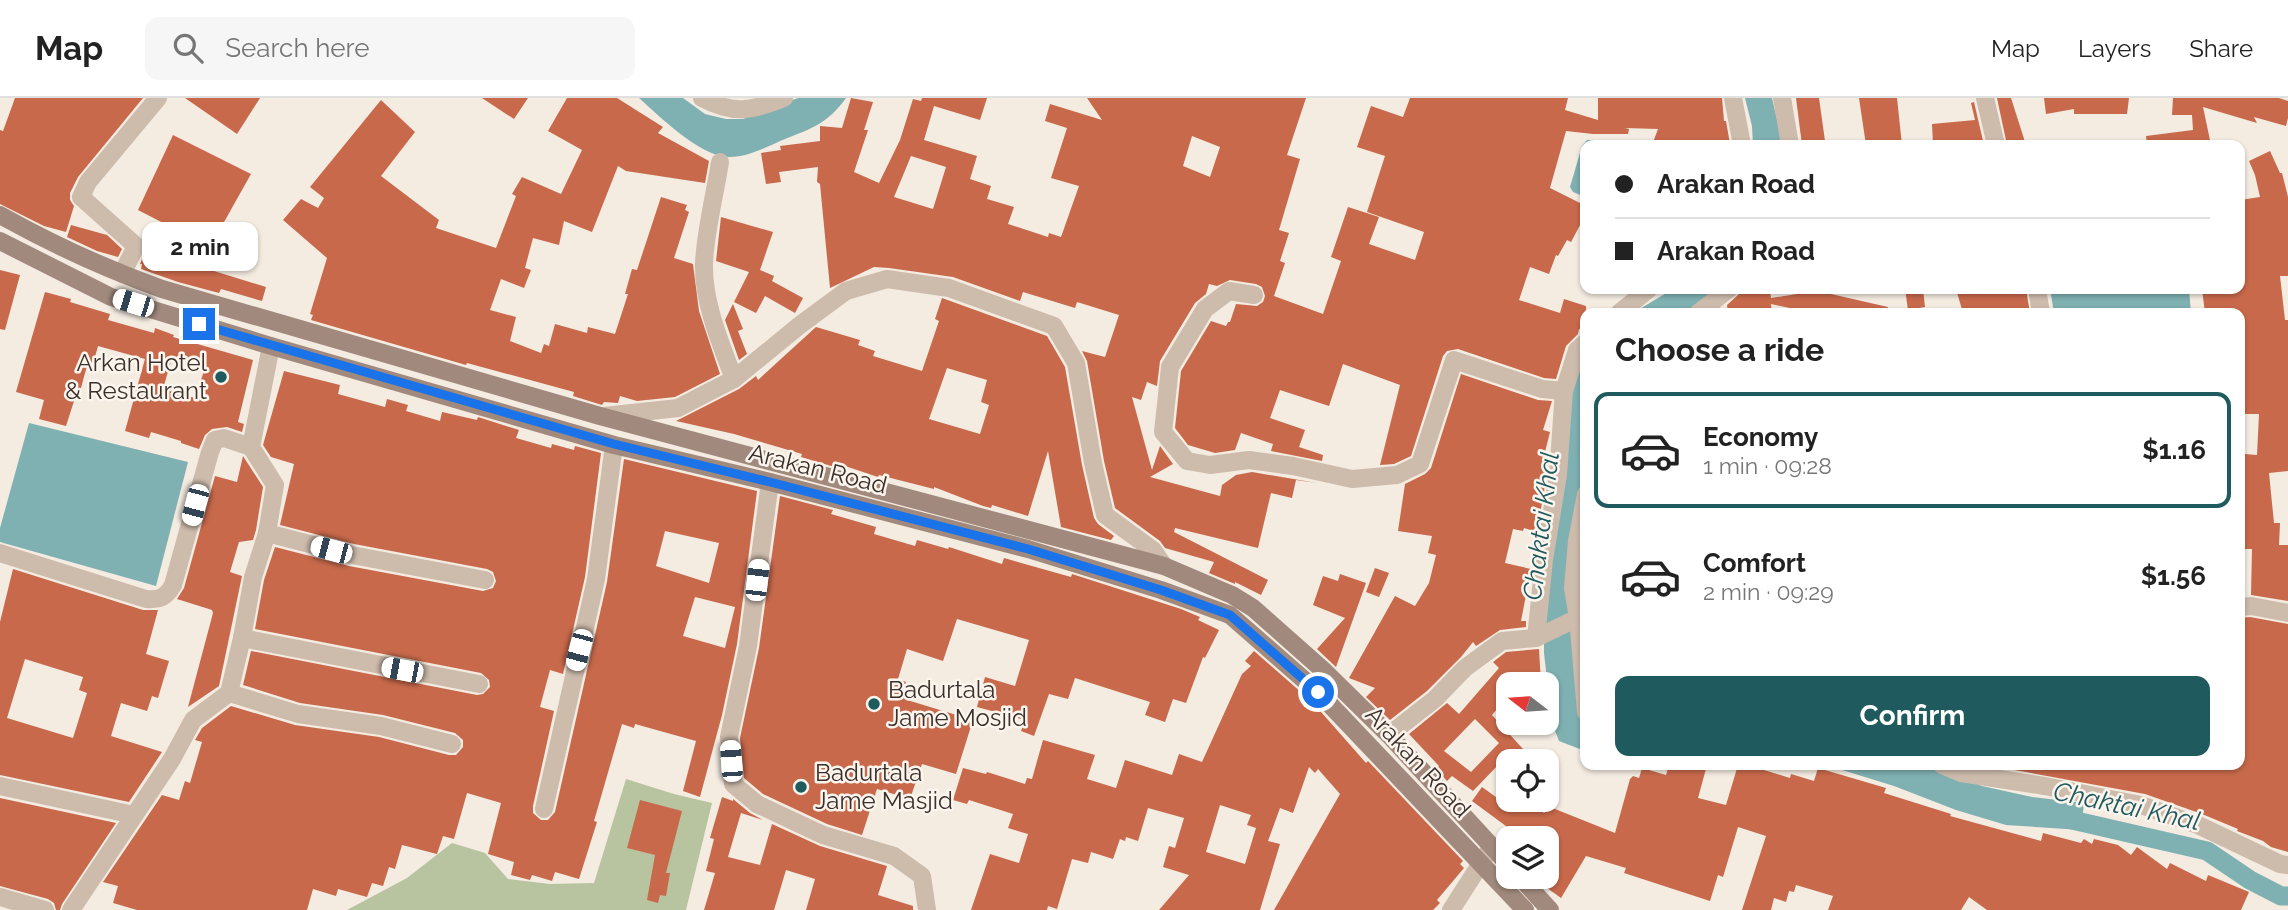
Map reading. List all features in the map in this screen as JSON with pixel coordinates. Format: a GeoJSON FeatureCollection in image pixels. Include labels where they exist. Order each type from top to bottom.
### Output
{"type":"FeatureCollection","features":[{"type":"Feature","properties":{"kind":"main road","name":"Arakan Road"},"geometry":{"type":"LineString","coordinates":[[0,215],[31,233],[122,274],[162,289],[311,334],[600,416],[1164,566],[1232,595],[1253,608],[1323,670],[1389,735],[1496,850]]}},
{"type":"Feature","properties":{"kind":"main road","name":"Arakan Road"},"geometry":{"type":"LineString","coordinates":[[0,241],[111,297],[271,346],[614,444],[1028,549],[1161,590],[1230,615],[1318,692],[1525,910]]}},
{"type":"Feature","properties":{"kind":"main road"},"geometry":{"type":"LineString","coordinates":[[1531,889],[1550,910]]}},
{"type":"Feature","properties":{"kind":"street"},"geometry":{"type":"LineString","coordinates":[[122,274],[136,246],[81,197],[88,181],[158,98]]}},
{"type":"Feature","properties":{"kind":"street"},"geometry":{"type":"LineString","coordinates":[[702,98],[729,110],[755,109],[784,98]]}},
{"type":"Feature","properties":{"kind":"street"},"geometry":{"type":"LineString","coordinates":[[1734,98],[1741,140]]}},
{"type":"Feature","properties":{"kind":"street"},"geometry":{"type":"LineString","coordinates":[[1782,98],[1789,140]]}},
{"type":"Feature","properties":{"kind":"street"},"geometry":{"type":"LineString","coordinates":[[1985,98],[1995,140]]}},
{"type":"Feature","properties":{"kind":"street"},"geometry":{"type":"LineString","coordinates":[[720,162],[704,265],[717,332],[734,379]]}},
{"type":"Feature","properties":{"kind":"street"},"geometry":{"type":"LineString","coordinates":[[600,416],[678,408],[734,379],[846,291],[887,279],[949,288],[1054,326],[1076,363],[1105,515],[1153,550],[1164,566]]}},
{"type":"Feature","properties":{"kind":"street"},"geometry":{"type":"LineString","coordinates":[[1254,295],[1229,291],[1205,309],[1170,367],[1163,432],[1186,461],[1210,465],[1249,460],[1352,479],[1397,475],[1420,464],[1454,360],[1542,389],[1564,391]]}},
{"type":"Feature","properties":{"kind":"street"},"geometry":{"type":"LineString","coordinates":[[1625,308],[1642,294]]}},
{"type":"Feature","properties":{"kind":"street"},"geometry":{"type":"LineString","coordinates":[[1704,308],[1723,294]]}},
{"type":"Feature","properties":{"kind":"street"},"geometry":{"type":"LineString","coordinates":[[251,447],[271,346]]}},
{"type":"Feature","properties":{"kind":"street"},"geometry":{"type":"LineString","coordinates":[[1536,638],[1544,560],[1558,475],[1564,391],[1580,347]]}},
{"type":"Feature","properties":{"kind":"street"},"geometry":{"type":"LineString","coordinates":[[0,553],[146,600],[157,600],[166,597],[173,585],[215,440],[224,438],[251,447],[275,485],[267,533],[253,577],[229,693],[193,719],[172,759],[71,910]]}},
{"type":"Feature","properties":{"kind":"street"},"geometry":{"type":"LineString","coordinates":[[544,809],[596,579],[614,444]]}},
{"type":"Feature","properties":{"kind":"street"},"geometry":{"type":"LineString","coordinates":[[770,482],[748,646],[729,737],[733,784],[757,804],[823,835],[894,856],[922,876],[927,910]]}},
{"type":"Feature","properties":{"kind":"street"},"geometry":{"type":"LineString","coordinates":[[1389,735],[1435,699],[1465,668],[1502,641],[1536,638],[1579,618],[1573,588],[1580,525]]}},
{"type":"Feature","properties":{"kind":"street"},"geometry":{"type":"LineString","coordinates":[[267,533],[352,555],[485,580]]}},
{"type":"Feature","properties":{"kind":"street"},"geometry":{"type":"LineString","coordinates":[[2245,607],[2288,613]]}},
{"type":"Feature","properties":{"kind":"street"},"geometry":{"type":"LineString","coordinates":[[242,638],[479,684]]}},
{"type":"Feature","properties":{"kind":"street"},"geometry":{"type":"LineString","coordinates":[[229,693],[298,714],[381,726],[452,744]]}},
{"type":"Feature","properties":{"kind":"street"},"geometry":{"type":"LineString","coordinates":[[1954,770],[2141,806],[2198,825],[2280,864],[2288,865]]}},
{"type":"Feature","properties":{"kind":"street"},"geometry":{"type":"LineString","coordinates":[[0,788],[134,815]]}},
{"type":"Feature","properties":{"kind":"street"},"geometry":{"type":"LineString","coordinates":[[1451,910],[1492,846]]}},
{"type":"Feature","properties":{"kind":"street"},"geometry":{"type":"LineString","coordinates":[[0,897],[45,910]]}},
{"type":"Feature","properties":{"kind":"green space"},"geometry":{"type":"Polygon","coordinates":[[[626,779],[712,803],[686,910],[347,910],[407,878],[452,843],[485,853],[508,879],[550,884],[594,883],[626,779]]]}},
{"type":"Feature","properties":{"kind":"water"},"geometry":{"type":"Polygon","coordinates":[[[639,98],[683,98],[705,114],[726,119],[743,119],[798,98],[846,98],[833,113],[812,128],[750,154],[728,157],[717,155],[693,143],[639,98]]]}},
{"type":"Feature","properties":{"kind":"water"},"geometry":{"type":"Polygon","coordinates":[[[1745,98],[1772,98],[1782,140],[1753,140],[1745,98]]]}},
{"type":"Feature","properties":{"kind":"water"},"geometry":{"type":"Polygon","coordinates":[[[1580,153],[1580,195],[1570,187],[1580,153]]]}},
{"type":"Feature","properties":{"kind":"water"},"geometry":{"type":"Polygon","coordinates":[[[1665,294],[1716,294],[1696,308],[1641,308],[1665,294]]]}},
{"type":"Feature","properties":{"kind":"water"},"geometry":{"type":"Polygon","coordinates":[[[2051,294],[2189,294],[2191,308],[2053,308],[2051,294]]]}},
{"type":"Feature","properties":{"kind":"water"},"geometry":{"type":"Polygon","coordinates":[[[1580,362],[1580,507],[1572,552],[1580,674],[1580,749],[1559,741],[1557,735],[1559,735],[1559,672],[1546,672],[1544,609],[1571,386],[1580,362]]]}},
{"type":"Feature","properties":{"kind":"water"},"geometry":{"type":"Polygon","coordinates":[[[29,423],[188,462],[156,586],[0,542],[0,528],[29,423]]]}},
{"type":"Feature","properties":{"kind":"water"},"geometry":{"type":"Polygon","coordinates":[[[1842,770],[1937,770],[1982,786],[2032,797],[2084,803],[2081,830],[2006,825],[1956,810],[1842,770]]]}},
{"type":"Feature","properties":{"kind":"building"},"geometry":{"type":"Polygon","coordinates":[[[15,98],[143,98],[78,177],[70,193],[74,206],[66,232],[44,226],[0,204],[0,130],[3,131],[15,98]]]}},
{"type":"Feature","properties":{"kind":"building"},"geometry":{"type":"Polygon","coordinates":[[[185,98],[260,98],[237,134],[185,98]]]}},
{"type":"Feature","properties":{"kind":"building"},"geometry":{"type":"Polygon","coordinates":[[[482,98],[528,98],[514,119],[482,98]]]}},
{"type":"Feature","properties":{"kind":"building"},"geometry":{"type":"Polygon","coordinates":[[[567,98],[617,98],[663,127],[658,133],[709,161],[705,183],[626,171],[618,166],[592,232],[564,221],[559,245],[533,238],[525,268],[531,270],[524,288],[501,279],[490,310],[516,317],[510,341],[541,353],[544,344],[549,346],[555,324],[587,333],[588,327],[615,334],[628,294],[625,294],[632,269],[637,270],[661,197],[687,205],[685,210],[689,212],[674,258],[693,264],[699,311],[720,374],[675,397],[637,401],[620,396],[618,403],[604,402],[602,405],[573,396],[574,392],[467,363],[466,365],[311,320],[313,315],[310,314],[327,258],[283,220],[301,199],[318,208],[324,198],[310,187],[381,100],[415,132],[381,176],[439,220],[436,228],[496,248],[516,196],[512,194],[522,177],[561,194],[582,150],[548,131],[567,98]]]}},
{"type":"Feature","properties":{"kind":"building"},"geometry":{"type":"Polygon","coordinates":[[[851,98],[873,102],[864,130],[868,130],[854,172],[879,183],[900,140],[913,99],[921,101],[922,98],[987,98],[980,120],[934,106],[924,140],[977,156],[970,179],[991,186],[987,199],[1014,207],[1008,224],[1048,237],[1049,233],[1061,237],[1079,186],[1051,178],[1067,128],[1045,121],[1050,104],[1102,120],[1087,98],[1306,98],[1287,155],[1300,159],[1279,230],[1289,233],[1280,261],[1285,263],[1274,296],[1323,314],[1341,261],[1331,257],[1348,207],[1379,217],[1369,244],[1415,260],[1424,232],[1367,212],[1385,156],[1357,147],[1371,106],[1403,117],[1410,98],[1568,98],[1565,110],[1598,120],[1598,98],[1722,98],[1729,140],[1654,140],[1658,129],[1625,128],[1629,129],[1628,134],[1566,131],[1550,188],[1580,203],[1580,225],[1571,242],[1567,240],[1558,256],[1556,255],[1549,274],[1530,267],[1519,300],[1560,313],[1564,299],[1586,306],[1580,308],[1580,329],[1566,346],[1556,379],[1544,378],[1458,349],[1447,351],[1443,356],[1411,456],[1394,464],[1380,465],[1400,385],[1343,364],[1329,406],[1280,390],[1270,418],[1305,430],[1299,447],[1323,455],[1322,461],[1271,451],[1273,444],[1241,433],[1235,450],[1215,453],[1188,445],[1175,428],[1181,371],[1211,321],[1226,326],[1236,304],[1257,306],[1263,302],[1265,296],[1262,287],[1256,284],[1230,280],[1217,286],[1209,284],[1206,294],[1195,303],[1160,361],[1157,386],[1147,382],[1141,400],[1132,397],[1152,470],[1160,446],[1173,464],[1150,477],[1220,496],[1222,485],[1236,475],[1252,472],[1317,483],[1296,480],[1292,498],[1271,493],[1258,548],[1175,528],[1174,532],[1268,580],[1261,595],[1209,573],[1214,562],[1165,548],[1160,541],[1115,508],[1087,361],[1082,351],[1105,357],[1119,315],[1077,302],[1075,308],[1023,292],[1020,301],[953,277],[889,268],[874,267],[830,288],[820,184],[817,182],[818,167],[779,172],[781,182],[766,184],[761,153],[781,150],[780,146],[820,141],[820,126],[842,128],[851,98]],[[1192,136],[1183,166],[1210,177],[1220,147],[1192,136]],[[911,156],[894,197],[933,209],[946,167],[911,156]]]}},
{"type":"Feature","properties":{"kind":"building"},"geometry":{"type":"Polygon","coordinates":[[[1796,98],[1819,98],[1825,140],[1801,140],[1796,98]]]}},
{"type":"Feature","properties":{"kind":"building"},"geometry":{"type":"Polygon","coordinates":[[[1859,98],[1897,98],[1901,140],[1865,140],[1859,98]]]}},
{"type":"Feature","properties":{"kind":"building"},"geometry":{"type":"Polygon","coordinates":[[[1997,98],[2011,98],[2024,140],[2006,140],[1997,98]]]}},
{"type":"Feature","properties":{"kind":"building"},"geometry":{"type":"Polygon","coordinates":[[[2044,98],[2129,98],[2127,114],[2074,114],[2074,109],[2046,114],[2044,98]]]}},
{"type":"Feature","properties":{"kind":"building"},"geometry":{"type":"Polygon","coordinates":[[[2173,98],[2279,98],[2288,101],[2286,126],[2254,117],[2257,123],[2203,107],[2210,140],[2146,140],[2146,136],[2193,130],[2192,115],[2172,115],[2173,98]]]}},
{"type":"Feature","properties":{"kind":"building"},"geometry":{"type":"Polygon","coordinates":[[[1974,102],[1983,140],[1933,140],[1932,124],[1975,120],[1971,103],[1974,102]]]}},
{"type":"Feature","properties":{"kind":"building"},"geometry":{"type":"Polygon","coordinates":[[[173,135],[251,174],[210,247],[138,210],[173,135]]]}},
{"type":"Feature","properties":{"kind":"building"},"geometry":{"type":"Polygon","coordinates":[[[2270,151],[2282,173],[2288,197],[2288,276],[2280,276],[2285,320],[2288,320],[2288,471],[2269,473],[2274,523],[2280,523],[2279,545],[2288,545],[2288,601],[2251,595],[2252,549],[2245,549],[2245,454],[2257,455],[2259,414],[2245,414],[2245,308],[2204,308],[2203,294],[2245,294],[2245,199],[2260,197],[2249,161],[2270,151]]]}},
{"type":"Feature","properties":{"kind":"building"},"geometry":{"type":"Polygon","coordinates":[[[721,217],[773,232],[760,270],[774,276],[772,281],[803,298],[795,313],[765,296],[756,313],[734,302],[749,272],[716,261],[721,217]]]}},
{"type":"Feature","properties":{"kind":"building"},"geometry":{"type":"Polygon","coordinates":[[[71,225],[107,235],[122,249],[118,257],[67,237],[71,225]]]}},
{"type":"Feature","properties":{"kind":"building"},"geometry":{"type":"Polygon","coordinates":[[[146,250],[266,287],[262,301],[221,289],[219,293],[141,269],[140,264],[146,250]]]}},
{"type":"Feature","properties":{"kind":"building"},"geometry":{"type":"Polygon","coordinates":[[[0,270],[20,275],[5,330],[0,329],[0,270]]]}},
{"type":"Feature","properties":{"kind":"building"},"geometry":{"type":"Polygon","coordinates":[[[45,292],[110,314],[108,320],[154,333],[155,328],[174,335],[173,337],[253,360],[238,422],[244,424],[242,432],[227,427],[212,429],[205,435],[199,449],[151,432],[149,438],[125,431],[145,359],[98,346],[93,364],[88,362],[78,399],[75,398],[66,426],[39,419],[44,400],[16,392],[45,292]],[[171,361],[163,389],[195,398],[204,371],[171,361]]]}},
{"type":"Feature","properties":{"kind":"building"},"geometry":{"type":"Polygon","coordinates":[[[1739,294],[1771,294],[1771,298],[1797,294],[1831,294],[1888,307],[1790,308],[1771,304],[1771,308],[1727,308],[1727,305],[1739,294]]]}},
{"type":"Feature","properties":{"kind":"building"},"geometry":{"type":"Polygon","coordinates":[[[1906,294],[1924,294],[1925,307],[1908,308],[1906,294]]]}},
{"type":"Feature","properties":{"kind":"building"},"geometry":{"type":"Polygon","coordinates":[[[1957,294],[2027,294],[2029,308],[1962,308],[1957,294]]]}},
{"type":"Feature","properties":{"kind":"building"},"geometry":{"type":"Polygon","coordinates":[[[942,298],[1047,336],[1065,367],[1094,518],[1114,536],[1111,540],[1061,527],[1048,451],[1028,516],[992,505],[991,508],[983,506],[934,487],[879,475],[878,477],[839,464],[838,468],[801,457],[802,454],[734,434],[676,421],[739,389],[756,376],[758,380],[816,327],[860,340],[858,345],[875,351],[873,356],[922,371],[939,321],[935,319],[942,298]],[[947,368],[929,419],[980,434],[989,405],[981,402],[987,380],[947,368]]]}},
{"type":"Feature","properties":{"kind":"building"},"geometry":{"type":"Polygon","coordinates":[[[733,304],[743,329],[738,331],[747,354],[739,360],[725,320],[733,304]]]}},
{"type":"Feature","properties":{"kind":"building"},"geometry":{"type":"Polygon","coordinates":[[[284,371],[340,385],[338,394],[385,407],[387,399],[408,405],[406,411],[440,421],[442,412],[477,420],[478,417],[519,430],[516,438],[551,448],[552,444],[574,450],[575,446],[601,453],[585,577],[563,674],[550,670],[540,707],[554,711],[533,806],[533,813],[541,820],[548,820],[555,812],[607,582],[624,459],[757,491],[737,644],[722,715],[700,797],[683,791],[696,741],[635,724],[634,728],[622,724],[594,821],[597,822],[579,879],[555,872],[552,881],[532,875],[530,880],[511,875],[514,862],[488,854],[501,803],[467,793],[454,839],[443,836],[437,854],[402,845],[395,869],[389,867],[383,886],[372,883],[367,897],[338,889],[336,896],[313,889],[307,910],[137,910],[113,903],[118,886],[103,882],[162,795],[179,800],[185,781],[190,783],[202,742],[195,740],[202,728],[231,706],[295,725],[379,737],[449,755],[456,755],[463,747],[463,740],[455,733],[383,715],[300,703],[243,685],[251,651],[477,695],[483,694],[490,687],[489,680],[481,673],[255,629],[264,580],[275,547],[349,566],[483,591],[493,588],[496,581],[493,572],[487,569],[354,544],[280,525],[294,464],[271,457],[263,445],[284,371]],[[665,531],[656,566],[709,583],[719,543],[665,531]],[[695,597],[683,636],[725,648],[735,607],[695,597]]]}},
{"type":"Feature","properties":{"kind":"building"},"geometry":{"type":"Polygon","coordinates":[[[1461,374],[1538,400],[1552,401],[1543,430],[1550,432],[1544,456],[1548,457],[1547,474],[1537,532],[1524,528],[1523,531],[1513,529],[1505,563],[1531,569],[1521,621],[1526,621],[1526,627],[1500,630],[1476,646],[1473,642],[1427,691],[1390,720],[1366,697],[1375,688],[1349,678],[1395,596],[1415,606],[1429,583],[1436,555],[1428,553],[1432,536],[1398,531],[1405,484],[1431,468],[1461,374]]]}},
{"type":"Feature","properties":{"kind":"building"},"geometry":{"type":"Polygon","coordinates":[[[243,456],[263,487],[256,530],[253,540],[239,542],[230,572],[242,576],[219,686],[188,707],[213,613],[212,610],[177,599],[184,588],[215,476],[237,482],[243,456]]]}},
{"type":"Feature","properties":{"kind":"building"},"geometry":{"type":"Polygon","coordinates":[[[780,496],[833,510],[831,514],[876,527],[874,534],[915,546],[917,540],[1002,564],[1004,558],[1071,577],[1072,574],[1181,609],[1200,617],[1198,620],[1219,630],[1205,658],[1203,657],[1186,703],[1173,699],[1165,722],[1145,715],[1150,702],[1075,678],[1068,699],[1049,694],[1034,736],[1021,731],[1025,720],[977,707],[985,677],[1015,686],[1029,640],[957,619],[943,661],[907,649],[898,679],[906,682],[903,693],[909,695],[907,700],[973,720],[956,774],[922,764],[910,799],[877,789],[862,835],[827,824],[763,794],[744,778],[740,738],[759,648],[780,496]]]}},
{"type":"Feature","properties":{"kind":"building"},"geometry":{"type":"Polygon","coordinates":[[[1375,568],[1389,573],[1379,597],[1366,592],[1375,568]]]}},
{"type":"Feature","properties":{"kind":"building"},"geometry":{"type":"Polygon","coordinates":[[[13,569],[143,610],[158,610],[146,654],[169,661],[158,698],[152,696],[147,711],[121,703],[111,736],[162,752],[129,802],[0,775],[0,622],[13,569]],[[25,659],[7,718],[73,738],[87,693],[79,690],[83,677],[25,659]]]}},
{"type":"Feature","properties":{"kind":"building"},"geometry":{"type":"Polygon","coordinates":[[[1340,574],[1366,583],[1336,667],[1317,649],[1345,618],[1313,605],[1323,576],[1338,581],[1340,574]]]}},
{"type":"Feature","properties":{"kind":"building"},"geometry":{"type":"Polygon","coordinates":[[[2245,618],[2288,624],[2288,852],[2271,847],[2202,814],[2145,794],[2014,770],[2245,770],[2245,618]]]}},
{"type":"Feature","properties":{"kind":"building"},"geometry":{"type":"Polygon","coordinates":[[[1539,649],[1540,672],[1496,672],[1496,710],[1492,715],[1496,719],[1496,735],[1510,735],[1523,749],[1496,749],[1496,767],[1473,791],[1452,776],[1447,781],[1436,769],[1439,766],[1409,734],[1447,703],[1459,714],[1499,668],[1493,662],[1506,652],[1539,649]],[[1475,719],[1444,751],[1471,772],[1499,743],[1475,719]]]}},
{"type":"Feature","properties":{"kind":"building"},"geometry":{"type":"Polygon","coordinates":[[[1254,651],[1302,693],[1312,706],[1314,704],[1366,763],[1368,761],[1463,861],[1460,864],[1464,868],[1437,900],[1440,903],[1433,910],[1274,910],[1340,794],[1318,769],[1315,773],[1309,767],[1293,813],[1280,808],[1268,841],[1280,844],[1260,910],[1159,910],[1189,875],[1163,867],[1169,846],[1175,848],[1184,818],[1148,808],[1138,841],[1126,837],[1125,841],[1120,839],[1113,859],[1091,852],[1088,863],[1072,859],[1057,909],[1048,906],[1047,910],[971,910],[990,854],[1019,863],[1028,834],[1008,828],[1013,814],[969,800],[967,804],[953,800],[963,768],[986,774],[987,772],[1025,784],[1027,778],[1032,779],[1043,740],[1095,755],[1087,779],[1116,788],[1125,760],[1172,775],[1179,754],[1202,762],[1242,674],[1251,666],[1245,661],[1254,651]],[[1220,805],[1206,852],[1245,864],[1256,828],[1247,825],[1251,815],[1220,805]]]}},
{"type":"Feature","properties":{"kind":"building"},"geometry":{"type":"Polygon","coordinates":[[[1641,770],[1666,775],[1668,770],[1706,770],[1698,798],[1726,805],[1736,770],[1764,770],[1790,778],[1791,774],[1814,781],[1817,770],[1825,770],[1886,788],[1884,793],[1951,814],[1950,816],[2041,841],[2043,833],[2081,843],[2084,839],[2092,844],[2094,839],[2118,845],[2131,855],[2137,847],[2167,869],[2170,863],[2206,881],[2208,875],[2249,892],[2241,910],[1987,910],[1969,897],[1961,910],[1828,910],[1833,896],[1796,885],[1794,892],[1789,891],[1786,902],[1774,898],[1771,910],[1742,910],[1766,836],[1738,827],[1723,877],[1718,875],[1710,901],[1624,873],[1626,868],[1586,856],[1561,898],[1549,889],[1559,889],[1559,826],[1506,826],[1472,801],[1482,787],[1496,797],[1496,812],[1559,811],[1615,833],[1630,779],[1633,776],[1639,778],[1641,770]]]}},
{"type":"Feature","properties":{"kind":"building"},"geometry":{"type":"Polygon","coordinates":[[[722,797],[733,799],[763,820],[741,813],[728,857],[760,865],[772,824],[820,846],[887,866],[878,895],[913,906],[913,910],[806,910],[815,879],[786,870],[774,910],[704,910],[715,873],[706,871],[714,839],[710,838],[722,797]]]}},
{"type":"Feature","properties":{"kind":"building"},"geometry":{"type":"Polygon","coordinates":[[[0,798],[116,823],[60,910],[56,910],[54,903],[48,899],[0,886],[0,798]]]}},
{"type":"Feature","properties":{"kind":"building"},"geometry":{"type":"Polygon","coordinates":[[[640,800],[682,811],[666,873],[670,873],[666,896],[660,895],[658,903],[647,900],[655,855],[627,848],[640,800]]]}},
{"type":"Feature","properties":{"kind":"waterway","name":"Chaktai Khal"},"geometry":{"type":"LineString","coordinates":[[2059,817],[2207,851],[2250,880],[2281,896],[2288,896]]}},
{"type":"Feature","properties":{"kind":"place","name":"Arkan Hotel & Restaurant"},"geometry":{"type":"Point","coordinates":[221,377]}},
{"type":"Feature","properties":{"kind":"place","name":"Badurtala Jame Mosjid"},"geometry":{"type":"Point","coordinates":[874,704]}},
{"type":"Feature","properties":{"kind":"place","name":"Badurtala Jame Masjid"},"geometry":{"type":"Point","coordinates":[801,787]}},
{"type":"Feature","properties":{"kind":"route"},"geometry":{"type":"LineString","coordinates":[[199,324],[614,444],[1028,549],[1161,590],[1230,615],[1318,692]]}}]}
